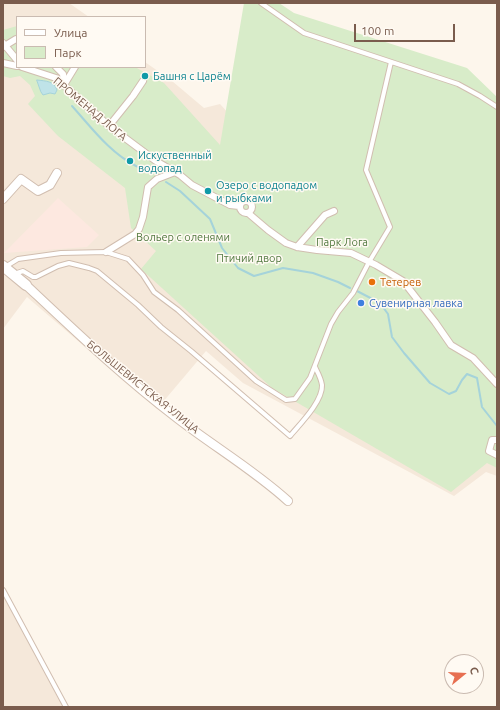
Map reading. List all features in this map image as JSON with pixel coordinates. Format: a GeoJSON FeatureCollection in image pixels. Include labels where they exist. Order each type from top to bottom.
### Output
{"type":"FeatureCollection","features":[{"type":"Feature","properties":{"kind":"street"},"geometry":{"type":"LineString","coordinates":[[16,39],[4,45],[16,59]]}},
{"type":"Feature","properties":{"kind":"street","name":"ПРОМЕНАД ЛОГА"},"geometry":{"type":"LineString","coordinates":[[3,63],[16,66]]}},
{"type":"Feature","properties":{"kind":"street","name":"ПРОМЕНАД ЛОГА"},"geometry":{"type":"LineString","coordinates":[[23,68],[56,78],[109,126],[156,161],[192,185],[230,204],[239,206]]}},
{"type":"Feature","properties":{"kind":"street"},"geometry":{"type":"LineString","coordinates":[[57,68],[63,74],[64,85]]}},
{"type":"Feature","properties":{"kind":"street"},"geometry":{"type":"LineString","coordinates":[[64,85],[73,68]]}},
{"type":"Feature","properties":{"kind":"street"},"geometry":{"type":"LineString","coordinates":[[109,126],[143,81]]}},
{"type":"Feature","properties":{"kind":"street"},"geometry":{"type":"LineString","coordinates":[[106,252],[135,234],[139,229],[143,217],[148,187],[157,179],[174,172]]}},
{"type":"Feature","properties":{"kind":"street"},"geometry":{"type":"LineString","coordinates":[[3,199],[22,179],[38,191],[50,185],[57,173]]}},
{"type":"Feature","properties":{"kind":"street"},"geometry":{"type":"LineString","coordinates":[[248,213],[251,211],[252,207],[249,202],[244,201],[239,206],[241,212],[248,213],[286,243],[297,247],[351,253],[402,282],[435,322],[451,345],[473,358],[497,384]]}},
{"type":"Feature","properties":{"kind":"street"},"geometry":{"type":"LineString","coordinates":[[297,247],[326,215],[334,211]]}},
{"type":"Feature","properties":{"kind":"street","name":"БОЛЬШЕВИСТСКАЯ УЛИЦА"},"geometry":{"type":"LineString","coordinates":[[4,267],[26,285],[100,355],[177,418],[271,485],[288,501]]}},
{"type":"Feature","properties":{"kind":"street"},"geometry":{"type":"LineString","coordinates":[[497,440],[492,440],[489,451],[497,455]]}},
{"type":"Feature","properties":{"kind":"lane"},"geometry":{"type":"LineString","coordinates":[[261,3],[304,33],[458,84],[497,107]]}},
{"type":"Feature","properties":{"kind":"lane"},"geometry":{"type":"LineString","coordinates":[[4,267],[18,259],[61,253],[106,252],[128,259],[154,292],[178,310],[256,381],[286,400],[295,399],[310,378],[328,330],[338,312],[353,293],[369,262],[390,227],[366,170],[391,62]]}},
{"type":"Feature","properties":{"kind":"lane"},"geometry":{"type":"LineString","coordinates":[[13,274],[22,272],[36,277],[58,266],[69,263],[89,268],[97,272],[138,305],[161,327],[290,436],[309,413],[318,399],[322,387],[321,380],[315,367]]}},
{"type":"Feature","properties":{"kind":"lane"},"geometry":{"type":"LineString","coordinates":[[3,590],[66,707]]}},
{"type":"Feature","properties":{"kind":"shaded area","name":"Парк Лога"},"geometry":{"type":"Polygon","coordinates":[[[3,3],[69,3],[88,16],[16,16],[16,68],[146,68],[146,63],[172,81],[204,108],[220,104],[242,128],[497,264],[497,476],[486,472],[454,496],[243,383],[206,351],[157,409],[27,297],[3,329],[3,3]]]}},
{"type":"Feature","properties":{"kind":"shaded area"},"geometry":{"type":"Polygon","coordinates":[[[58,198],[99,235],[87,247],[4,253],[58,198]]]}},
{"type":"Feature","properties":{"kind":"shaded area"},"geometry":{"type":"Polygon","coordinates":[[[3,591],[56,694],[65,707],[3,707],[3,591]]]}},
{"type":"Feature","properties":{"kind":"green space","name":"Парк Лога"},"geometry":{"type":"Polygon","coordinates":[[[244,3],[279,3],[294,13],[467,68],[497,97],[497,468],[487,463],[451,492],[272,388],[141,269],[156,251],[131,228],[125,188],[58,136],[28,104],[35,96],[30,85],[20,76],[10,78],[3,76],[3,30],[16,26],[16,68],[137,68],[164,83],[220,145],[244,3]]]}},
{"type":"Feature","properties":{"kind":"water"},"geometry":{"type":"Polygon","coordinates":[[[37,80],[49,82],[54,85],[57,90],[55,94],[50,93],[43,95],[37,80]]]}},
{"type":"Feature","properties":{"kind":"waterway"},"geometry":{"type":"LineString","coordinates":[[72,106],[101,139],[127,161],[141,168],[157,172]]}},
{"type":"Feature","properties":{"kind":"waterway"},"geometry":{"type":"LineString","coordinates":[[166,182],[180,191],[210,219],[222,248],[238,268],[254,276],[283,268],[313,273],[350,288]]}},
{"type":"Feature","properties":{"kind":"waterway"},"geometry":{"type":"LineString","coordinates":[[357,291],[380,303],[388,314],[392,337],[430,383],[449,394],[456,391],[467,374],[477,378],[482,407],[497,426]]}},
{"type":"Feature","properties":{"kind":"place","name":"Башня с Царём"},"geometry":{"type":"Point","coordinates":[145,76]}},
{"type":"Feature","properties":{"kind":"place","name":"Искуственный водопад"},"geometry":{"type":"Point","coordinates":[130,161]}},
{"type":"Feature","properties":{"kind":"place","name":"Озеро с водопадом и рыбками"},"geometry":{"type":"Point","coordinates":[208,191]}},
{"type":"Feature","properties":{"kind":"place","name":"Тетерев"},"geometry":{"type":"Point","coordinates":[372,282]}},
{"type":"Feature","properties":{"kind":"place","name":"Сувенирная лавка"},"geometry":{"type":"Point","coordinates":[361,303]}},
{"type":"Feature","properties":{"kind":"park label","name":"Вольер с оленями"},"geometry":{"type":"Point","coordinates":[183,237]}},
{"type":"Feature","properties":{"kind":"park label","name":"Птичий двор"},"geometry":{"type":"Point","coordinates":[249,258]}}]}
